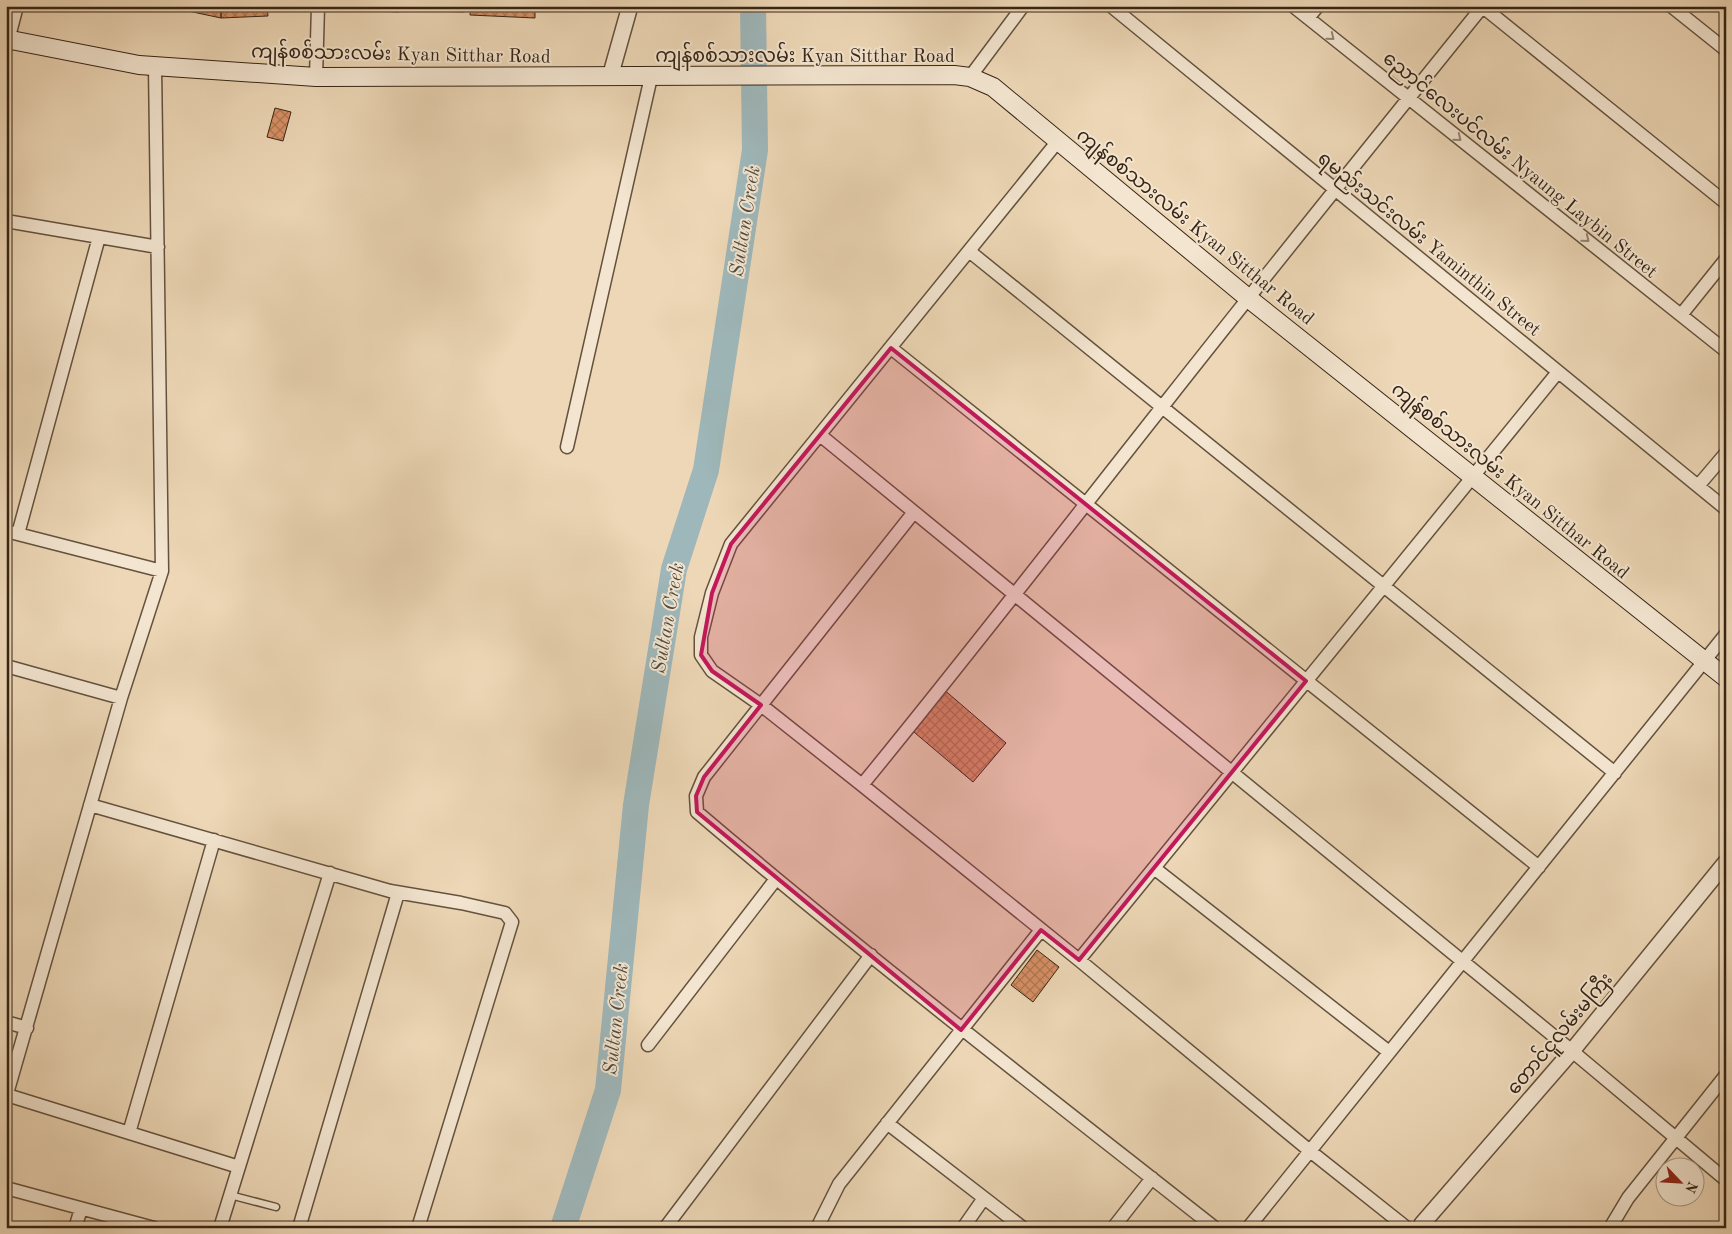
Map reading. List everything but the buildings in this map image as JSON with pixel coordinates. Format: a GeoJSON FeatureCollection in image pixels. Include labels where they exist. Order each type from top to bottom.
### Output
{"type":"FeatureCollection","features":[{"type":"Feature","properties":{"kind":"main road","name":"ကျန်စစ်သားလမ်း Kyan Sitthar Road"},"geometry":{"type":"LineString","coordinates":[[7,42],[139,65],[316,77],[954,75],[970,77],[993,87],[1248,298],[1726,678]]}},
{"type":"Feature","properties":{"kind":"street"},"geometry":{"type":"LineString","coordinates":[[7,42],[17,6]]}},
{"type":"Feature","properties":{"kind":"street"},"geometry":{"type":"LineString","coordinates":[[316,77],[318,6]]}},
{"type":"Feature","properties":{"kind":"street"},"geometry":{"type":"LineString","coordinates":[[610,77],[630,6]]}},
{"type":"Feature","properties":{"kind":"street"},"geometry":{"type":"LineString","coordinates":[[970,77],[1023,6]]}},
{"type":"Feature","properties":{"kind":"street","name":"ရမည်းသင်းလမ်း Yaminthin Street"},"geometry":{"type":"LineString","coordinates":[[1111,6],[1726,509]]}},
{"type":"Feature","properties":{"kind":"street","name":"ညောင်လေးပင်လမ်း Nyaung Laybin Street"},"geometry":{"type":"LineString","coordinates":[[1293,6],[1726,351]]}},
{"type":"Feature","properties":{"kind":"street"},"geometry":{"type":"LineString","coordinates":[[1308,18],[1318,6]]}},
{"type":"Feature","properties":{"kind":"street"},"geometry":{"type":"LineString","coordinates":[[862,785],[942,688],[1248,298],[1483,6],[1726,203]]}},
{"type":"Feature","properties":{"kind":"street"},"geometry":{"type":"LineString","coordinates":[[1671,6],[1726,50]]}},
{"type":"Feature","properties":{"kind":"street"},"geometry":{"type":"LineString","coordinates":[[155,66],[162,571],[121,698],[6,1096],[239,1167]]}},
{"type":"Feature","properties":{"kind":"street"},"geometry":{"type":"LineString","coordinates":[[567,447],[651,77]]}},
{"type":"Feature","properties":{"kind":"street"},"geometry":{"type":"LineString","coordinates":[[1058,141],[731,544],[712,593],[701,637],[701,655],[712,671],[761,706],[862,785],[1080,960],[1310,1151],[1407,1228]]}},
{"type":"Feature","properties":{"kind":"street"},"geometry":{"type":"LineString","coordinates":[[6,221],[158,247]]}},
{"type":"Feature","properties":{"kind":"street"},"geometry":{"type":"LineString","coordinates":[[99,237],[12,532],[162,571]]}},
{"type":"Feature","properties":{"kind":"street"},"geometry":{"type":"LineString","coordinates":[[969,251],[1615,773]]}},
{"type":"Feature","properties":{"kind":"street"},"geometry":{"type":"LineString","coordinates":[[1681,315],[1726,259]]}},
{"type":"Feature","properties":{"kind":"street"},"geometry":{"type":"LineString","coordinates":[[891,348],[1539,867]]}},
{"type":"Feature","properties":{"kind":"street"},"geometry":{"type":"LineString","coordinates":[[1080,960],[1558,372]]}},
{"type":"Feature","properties":{"kind":"street"},"geometry":{"type":"LineString","coordinates":[[820,434],[1572,1051],[1726,1180]]}},
{"type":"Feature","properties":{"kind":"street"},"geometry":{"type":"LineString","coordinates":[[1698,486],[1726,453]]}},
{"type":"Feature","properties":{"kind":"street"},"geometry":{"type":"LineString","coordinates":[[914,512],[704,777],[696,796],[697,812],[776,880],[871,955],[961,1030],[1215,1228]]}},
{"type":"Feature","properties":{"kind":"street"},"geometry":{"type":"LineString","coordinates":[[1248,1228],[1726,634]]}},
{"type":"Feature","properties":{"kind":"street"},"geometry":{"type":"LineString","coordinates":[[6,666],[121,698]]}},
{"type":"Feature","properties":{"kind":"street"},"geometry":{"type":"LineString","coordinates":[[90,805],[398,892],[505,913],[512,922],[418,1228]]}},
{"type":"Feature","properties":{"kind":"street"},"geometry":{"type":"LineString","coordinates":[[129,1133],[214,840]]}},
{"type":"Feature","properties":{"kind":"street","name":"တောင်ငူလမ်းမကြီး"},"geometry":{"type":"LineString","coordinates":[[1421,1228],[1422,1224],[1572,1051],[1726,862]]}},
{"type":"Feature","properties":{"kind":"street"},"geometry":{"type":"LineString","coordinates":[[1154,868],[1390,1052]]}},
{"type":"Feature","properties":{"kind":"street"},"geometry":{"type":"LineString","coordinates":[[220,1228],[330,873]]}},
{"type":"Feature","properties":{"kind":"street"},"geometry":{"type":"LineString","coordinates":[[648,1045],[776,880]]}},
{"type":"Feature","properties":{"kind":"street"},"geometry":{"type":"LineString","coordinates":[[298,1228],[398,892]]}},
{"type":"Feature","properties":{"kind":"street"},"geometry":{"type":"LineString","coordinates":[[816,1228],[839,1184],[1042,930]]}},
{"type":"Feature","properties":{"kind":"street"},"geometry":{"type":"LineString","coordinates":[[665,1228],[871,955]]}},
{"type":"Feature","properties":{"kind":"street"},"geometry":{"type":"LineString","coordinates":[[6,1022],[27,1028]]}},
{"type":"Feature","properties":{"kind":"street"},"geometry":{"type":"LineString","coordinates":[[1610,1228],[1628,1198],[1726,1075]]}},
{"type":"Feature","properties":{"kind":"street"},"geometry":{"type":"LineString","coordinates":[[887,1123],[1023,1228]]}},
{"type":"Feature","properties":{"kind":"street"},"geometry":{"type":"LineString","coordinates":[[1114,1228],[1152,1178]]}},
{"type":"Feature","properties":{"kind":"street"},"geometry":{"type":"LineString","coordinates":[[6,1188],[154,1228]]}},
{"type":"Feature","properties":{"kind":"street"},"geometry":{"type":"LineString","coordinates":[[963,1228],[984,1198]]}},
{"type":"Feature","properties":{"kind":"street"},"geometry":{"type":"LineString","coordinates":[[75,1228],[81,1209]]}},
{"type":"Feature","properties":{"kind":"lane"},"geometry":{"type":"LineString","coordinates":[[230,1195],[276,1207]]}},
{"type":"Feature","properties":{"kind":"highlighted area"},"geometry":{"type":"Polygon","coordinates":[[[891,348],[1306,681],[1079,960],[1041,930],[961,1030],[697,812],[696,796],[704,777],[761,705],[712,671],[701,655],[712,593],[731,544],[891,348]]]}},
{"type":"Feature","properties":{"kind":"waterway","name":"Sultan Creek"},"geometry":{"type":"LineString","coordinates":[[563,1228],[608,1090],[636,805],[674,569],[706,470],[755,150],[753,6]]}}]}
